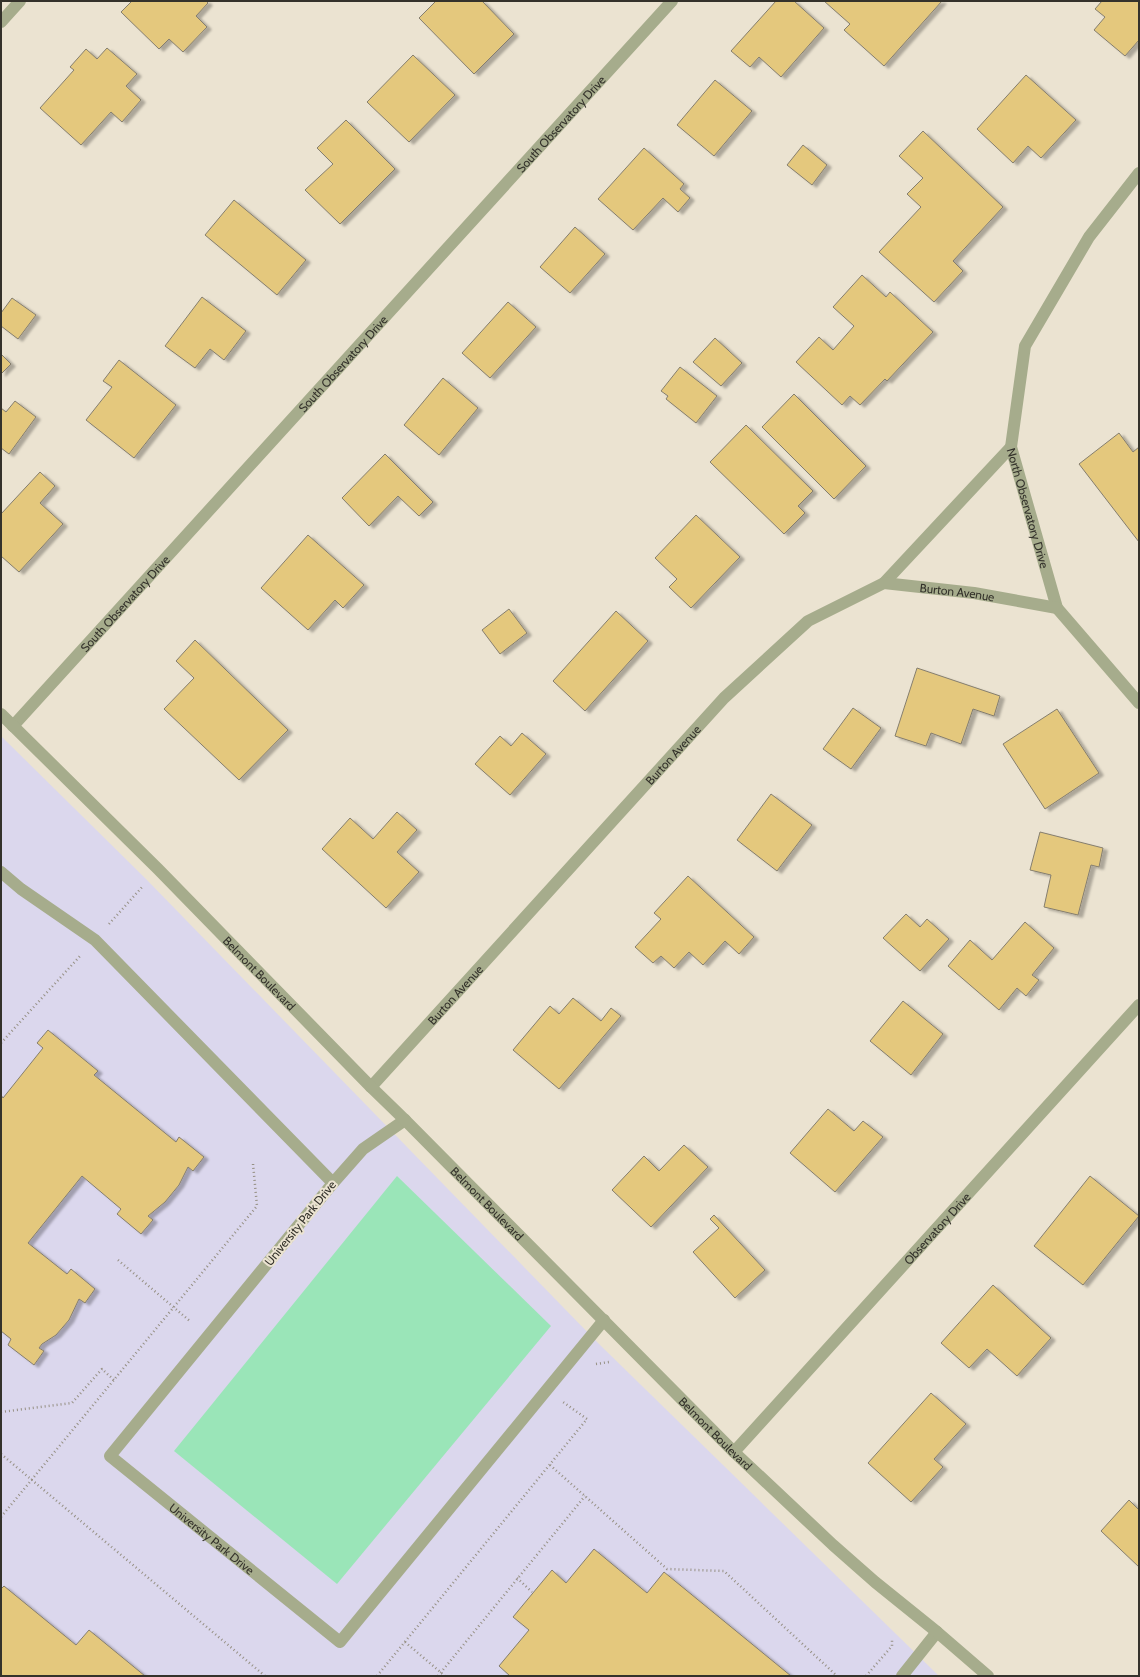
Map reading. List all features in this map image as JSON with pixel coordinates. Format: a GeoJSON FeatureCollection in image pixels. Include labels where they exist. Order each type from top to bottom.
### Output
{"type":"FeatureCollection","features":[{"type":"Feature","properties":{"kind":"street"},"geometry":{"type":"LineString","coordinates":[[1,22],[20,1]]}},
{"type":"Feature","properties":{"kind":"street","name":"South Observatory Drive"},"geometry":{"type":"LineString","coordinates":[[13,726],[672,1]]}},
{"type":"Feature","properties":{"kind":"street","name":"North Observatory Drive"},"geometry":{"type":"LineString","coordinates":[[1139,173],[1088,237],[1025,346],[1011,447],[1057,608],[1139,703]]}},
{"type":"Feature","properties":{"kind":"street"},"geometry":{"type":"LineString","coordinates":[[884,583],[1011,447]]}},
{"type":"Feature","properties":{"kind":"street","name":"Burton Avenue"},"geometry":{"type":"LineString","coordinates":[[371,1087],[724,698],[808,621],[884,583],[974,593],[1057,608]]}},
{"type":"Feature","properties":{"kind":"street","name":"Belmont Boulevard"},"geometry":{"type":"LineString","coordinates":[[1,714],[158,869],[371,1087],[734,1452],[833,1545],[988,1676]]}},
{"type":"Feature","properties":{"kind":"street"},"geometry":{"type":"LineString","coordinates":[[1,872],[20,889],[95,940],[333,1183]]}},
{"type":"Feature","properties":{"kind":"street","name":"Observatory Drive"},"geometry":{"type":"LineString","coordinates":[[734,1452],[1139,1005]]}},
{"type":"Feature","properties":{"kind":"street","name":"University Park Drive"},"geometry":{"type":"LineString","coordinates":[[405,1120],[363,1149],[333,1183],[110,1456],[340,1642],[604,1320]]}},
{"type":"Feature","properties":{"kind":"street"},"geometry":{"type":"LineString","coordinates":[[902,1676],[937,1632]]}},
{"type":"Feature","properties":{"kind":"path"},"geometry":{"type":"LineString","coordinates":[[1,1517],[257,1206],[252,1164]]}},
{"type":"Feature","properties":{"kind":"path"},"geometry":{"type":"LineString","coordinates":[[118,1260],[208,1336]]}},
{"type":"Feature","properties":{"kind":"path"},"geometry":{"type":"LineString","coordinates":[[591,1369],[596,1364],[609,1362]]}},
{"type":"Feature","properties":{"kind":"path"},"geometry":{"type":"LineString","coordinates":[[1,1412],[72,1403],[102,1369],[114,1381]]}},
{"type":"Feature","properties":{"kind":"path"},"geometry":{"type":"LineString","coordinates":[[377,1676],[587,1419],[560,1400]]}},
{"type":"Feature","properties":{"kind":"path"},"geometry":{"type":"LineString","coordinates":[[1,1454],[265,1676]]}},
{"type":"Feature","properties":{"kind":"path"},"geometry":{"type":"LineString","coordinates":[[550,1465],[667,1569],[724,1571],[837,1676]]}},
{"type":"Feature","properties":{"kind":"path"},"geometry":{"type":"LineString","coordinates":[[438,1676],[585,1496]]}},
{"type":"Feature","properties":{"kind":"path"},"geometry":{"type":"LineString","coordinates":[[517,1578],[532,1592]]}},
{"type":"Feature","properties":{"kind":"path"},"geometry":{"type":"LineString","coordinates":[[866,1676],[892,1646],[892,1638]]}},
{"type":"Feature","properties":{"kind":"path"},"geometry":{"type":"LineString","coordinates":[[405,1642],[445,1676]]}},
{"type":"Feature","properties":{"kind":"shaded area"},"geometry":{"type":"Polygon","coordinates":[[[1,736],[146,879],[599,1344],[939,1676],[1,1676],[1,736]]]}},
{"type":"Feature","properties":{"kind":"green space"},"geometry":{"type":"Polygon","coordinates":[[[397,1176],[551,1326],[337,1584],[174,1451],[397,1176]]]}},
{"type":"Feature","properties":{"kind":"building"},"geometry":{"type":"Polygon","coordinates":[[[132,1],[206,1],[208,3],[196,16],[207,27],[183,52],[169,39],[159,49],[121,12],[132,1]]]}},
{"type":"Feature","properties":{"kind":"building"},"geometry":{"type":"Polygon","coordinates":[[[436,1],[482,1],[514,34],[474,74],[419,18],[436,1]]]}},
{"type":"Feature","properties":{"kind":"building"},"geometry":{"type":"Polygon","coordinates":[[[776,1],[794,1],[824,28],[781,77],[759,57],[750,67],[731,51],[776,1]]]}},
{"type":"Feature","properties":{"kind":"building"},"geometry":{"type":"Polygon","coordinates":[[[824,1],[942,1],[884,66],[844,30],[850,24],[824,1]]]}},
{"type":"Feature","properties":{"kind":"building"},"geometry":{"type":"Polygon","coordinates":[[[1102,1],[1139,1],[1139,40],[1125,56],[1094,30],[1105,17],[1095,9],[1102,1]]]}},
{"type":"Feature","properties":{"kind":"building"},"geometry":{"type":"Polygon","coordinates":[[[107,48],[137,74],[126,86],[141,100],[122,122],[111,112],[81,145],[40,108],[74,70],[70,67],[86,49],[97,59],[107,48]]]}},
{"type":"Feature","properties":{"kind":"building"},"geometry":{"type":"Polygon","coordinates":[[[413,55],[455,95],[409,142],[367,102],[413,55]]]}},
{"type":"Feature","properties":{"kind":"building"},"geometry":{"type":"Polygon","coordinates":[[[1026,75],[1076,120],[1041,158],[1028,146],[1013,163],[977,129],[1026,75]]]}},
{"type":"Feature","properties":{"kind":"building"},"geometry":{"type":"Polygon","coordinates":[[[715,80],[752,111],[714,156],[677,125],[715,80]]]}},
{"type":"Feature","properties":{"kind":"building"},"geometry":{"type":"Polygon","coordinates":[[[346,120],[395,169],[340,224],[305,190],[333,164],[317,148],[346,120]]]}},
{"type":"Feature","properties":{"kind":"building"},"geometry":{"type":"Polygon","coordinates":[[[923,131],[1003,207],[953,261],[963,271],[934,302],[879,252],[921,207],[907,194],[923,178],[899,156],[923,131]]]}},
{"type":"Feature","properties":{"kind":"building"},"geometry":{"type":"Polygon","coordinates":[[[803,145],[827,165],[812,185],[787,165],[803,145]]]}},
{"type":"Feature","properties":{"kind":"building"},"geometry":{"type":"Polygon","coordinates":[[[644,148],[684,184],[680,189],[690,198],[678,212],[663,198],[633,230],[598,199],[644,148]]]}},
{"type":"Feature","properties":{"kind":"building"},"geometry":{"type":"Polygon","coordinates":[[[234,200],[306,260],[277,295],[205,235],[234,200]]]}},
{"type":"Feature","properties":{"kind":"building"},"geometry":{"type":"Polygon","coordinates":[[[575,227],[605,254],[570,293],[540,267],[575,227]]]}},
{"type":"Feature","properties":{"kind":"building"},"geometry":{"type":"Polygon","coordinates":[[[862,275],[886,297],[890,292],[933,332],[887,381],[885,379],[860,405],[850,396],[842,405],[796,362],[819,337],[833,350],[854,326],[833,307],[862,275]]]}},
{"type":"Feature","properties":{"kind":"building"},"geometry":{"type":"Polygon","coordinates":[[[202,297],[246,331],[224,360],[210,349],[195,368],[165,346],[202,297]]]}},
{"type":"Feature","properties":{"kind":"building"},"geometry":{"type":"Polygon","coordinates":[[[12,298],[36,315],[18,339],[1,326],[1,313],[12,298]]]}},
{"type":"Feature","properties":{"kind":"building"},"geometry":{"type":"Polygon","coordinates":[[[508,302],[536,327],[490,378],[462,353],[508,302]]]}},
{"type":"Feature","properties":{"kind":"building"},"geometry":{"type":"Polygon","coordinates":[[[715,338],[742,363],[721,386],[693,362],[715,338]]]}},
{"type":"Feature","properties":{"kind":"building"},"geometry":{"type":"Polygon","coordinates":[[[1,354],[11,364],[1,374],[1,354]]]}},
{"type":"Feature","properties":{"kind":"building"},"geometry":{"type":"Polygon","coordinates":[[[119,360],[176,405],[134,458],[86,420],[112,387],[103,381],[119,360]]]}},
{"type":"Feature","properties":{"kind":"building"},"geometry":{"type":"Polygon","coordinates":[[[680,367],[717,396],[696,423],[666,399],[668,396],[661,391],[680,367]]]}},
{"type":"Feature","properties":{"kind":"building"},"geometry":{"type":"Polygon","coordinates":[[[443,378],[478,408],[439,455],[404,425],[443,378]]]}},
{"type":"Feature","properties":{"kind":"building"},"geometry":{"type":"Polygon","coordinates":[[[794,394],[866,466],[834,499],[762,427],[794,394]]]}},
{"type":"Feature","properties":{"kind":"building"},"geometry":{"type":"Polygon","coordinates":[[[15,401],[36,417],[9,454],[1,448],[1,408],[6,412],[15,401]]]}},
{"type":"Feature","properties":{"kind":"building"},"geometry":{"type":"Polygon","coordinates":[[[746,425],[813,491],[798,506],[805,513],[784,534],[710,462],[746,425]]]}},
{"type":"Feature","properties":{"kind":"building"},"geometry":{"type":"Polygon","coordinates":[[[1119,433],[1133,452],[1139,447],[1139,542],[1079,464],[1119,433]]]}},
{"type":"Feature","properties":{"kind":"building"},"geometry":{"type":"Polygon","coordinates":[[[385,454],[433,502],[419,516],[398,496],[369,526],[342,498],[385,454]]]}},
{"type":"Feature","properties":{"kind":"building"},"geometry":{"type":"Polygon","coordinates":[[[40,472],[55,486],[40,503],[63,524],[19,572],[1,556],[1,514],[40,472]]]}},
{"type":"Feature","properties":{"kind":"building"},"geometry":{"type":"Polygon","coordinates":[[[696,515],[740,557],[691,608],[669,587],[677,579],[655,558],[696,515]]]}},
{"type":"Feature","properties":{"kind":"building"},"geometry":{"type":"Polygon","coordinates":[[[308,535],[364,585],[343,608],[335,600],[308,630],[261,588],[308,535]]]}},
{"type":"Feature","properties":{"kind":"building"},"geometry":{"type":"Polygon","coordinates":[[[509,609],[527,633],[500,654],[482,630],[509,609]]]}},
{"type":"Feature","properties":{"kind":"building"},"geometry":{"type":"Polygon","coordinates":[[[616,611],[648,641],[585,711],[553,681],[616,611]]]}},
{"type":"Feature","properties":{"kind":"building"},"geometry":{"type":"Polygon","coordinates":[[[195,640],[288,730],[239,780],[164,709],[194,678],[176,661],[195,640]]]}},
{"type":"Feature","properties":{"kind":"building"},"geometry":{"type":"Polygon","coordinates":[[[917,668],[1000,696],[994,716],[973,709],[961,744],[931,733],[926,746],[895,736],[917,668]]]}},
{"type":"Feature","properties":{"kind":"building"},"geometry":{"type":"Polygon","coordinates":[[[853,708],[881,728],[851,769],[823,749],[853,708]]]}},
{"type":"Feature","properties":{"kind":"building"},"geometry":{"type":"Polygon","coordinates":[[[1057,709],[1099,773],[1045,809],[1003,744],[1057,709]]]}},
{"type":"Feature","properties":{"kind":"building"},"geometry":{"type":"Polygon","coordinates":[[[522,733],[546,754],[510,795],[475,764],[500,736],[511,746],[522,733]]]}},
{"type":"Feature","properties":{"kind":"building"},"geometry":{"type":"Polygon","coordinates":[[[771,794],[812,825],[777,871],[737,840],[771,794]]]}},
{"type":"Feature","properties":{"kind":"building"},"geometry":{"type":"Polygon","coordinates":[[[397,812],[417,830],[397,852],[419,872],[386,908],[322,849],[350,818],[373,839],[397,812]]]}},
{"type":"Feature","properties":{"kind":"building"},"geometry":{"type":"Polygon","coordinates":[[[1040,832],[1103,848],[1099,867],[1091,865],[1078,915],[1044,907],[1051,875],[1030,870],[1040,832]]]}},
{"type":"Feature","properties":{"kind":"building"},"geometry":{"type":"Polygon","coordinates":[[[688,876],[754,937],[739,954],[725,941],[703,965],[689,952],[674,968],[661,956],[653,963],[635,947],[661,919],[654,913],[688,876]]]}},
{"type":"Feature","properties":{"kind":"building"},"geometry":{"type":"Polygon","coordinates":[[[906,914],[920,927],[927,919],[949,939],[920,971],[883,938],[906,914]]]}},
{"type":"Feature","properties":{"kind":"building"},"geometry":{"type":"Polygon","coordinates":[[[1025,922],[1054,948],[1032,975],[1039,980],[1026,996],[1017,988],[999,1010],[948,966],[970,940],[992,960],[1025,922]]]}},
{"type":"Feature","properties":{"kind":"building"},"geometry":{"type":"Polygon","coordinates":[[[573,998],[601,1021],[611,1008],[621,1016],[559,1089],[513,1050],[550,1006],[559,1014],[573,998]]]}},
{"type":"Feature","properties":{"kind":"building"},"geometry":{"type":"Polygon","coordinates":[[[903,1001],[943,1034],[911,1075],[870,1041],[903,1001]]]}},
{"type":"Feature","properties":{"kind":"building"},"geometry":{"type":"Polygon","coordinates":[[[48,1030],[98,1071],[94,1075],[176,1142],[179,1137],[204,1157],[193,1171],[188,1167],[179,1185],[165,1202],[148,1216],[153,1220],[141,1234],[117,1214],[121,1209],[82,1176],[28,1243],[67,1274],[71,1269],[95,1289],[85,1303],[79,1299],[69,1320],[56,1335],[42,1344],[39,1348],[44,1351],[34,1365],[8,1345],[11,1339],[1,1331],[1,1095],[3,1098],[43,1048],[37,1043],[48,1030]]]}},
{"type":"Feature","properties":{"kind":"building"},"geometry":{"type":"Polygon","coordinates":[[[828,1109],[854,1131],[863,1121],[883,1137],[835,1192],[790,1153],[828,1109]]]}},
{"type":"Feature","properties":{"kind":"building"},"geometry":{"type":"Polygon","coordinates":[[[684,1145],[708,1167],[651,1227],[612,1190],[644,1156],[659,1171],[684,1145]]]}},
{"type":"Feature","properties":{"kind":"building"},"geometry":{"type":"Polygon","coordinates":[[[1090,1176],[1139,1216],[1083,1285],[1034,1246],[1090,1176]]]}},
{"type":"Feature","properties":{"kind":"building"},"geometry":{"type":"Polygon","coordinates":[[[714,1215],[765,1270],[735,1298],[693,1252],[719,1228],[710,1219],[714,1215]]]}},
{"type":"Feature","properties":{"kind":"building"},"geometry":{"type":"Polygon","coordinates":[[[993,1285],[1051,1338],[1017,1376],[987,1349],[969,1368],[941,1343],[993,1285]]]}},
{"type":"Feature","properties":{"kind":"building"},"geometry":{"type":"Polygon","coordinates":[[[931,1393],[966,1424],[934,1459],[943,1467],[911,1502],[868,1463],[931,1393]]]}},
{"type":"Feature","properties":{"kind":"building"},"geometry":{"type":"Polygon","coordinates":[[[1129,1500],[1139,1510],[1139,1567],[1101,1531],[1129,1500]]]}},
{"type":"Feature","properties":{"kind":"building"},"geometry":{"type":"Polygon","coordinates":[[[594,1549],[647,1593],[664,1572],[791,1676],[510,1676],[499,1666],[529,1630],[513,1617],[552,1570],[566,1583],[594,1549]]]}},
{"type":"Feature","properties":{"kind":"building"},"geometry":{"type":"Polygon","coordinates":[[[4,1586],[76,1645],[89,1630],[145,1676],[1,1676],[1,1589],[4,1586]]]}}]}
